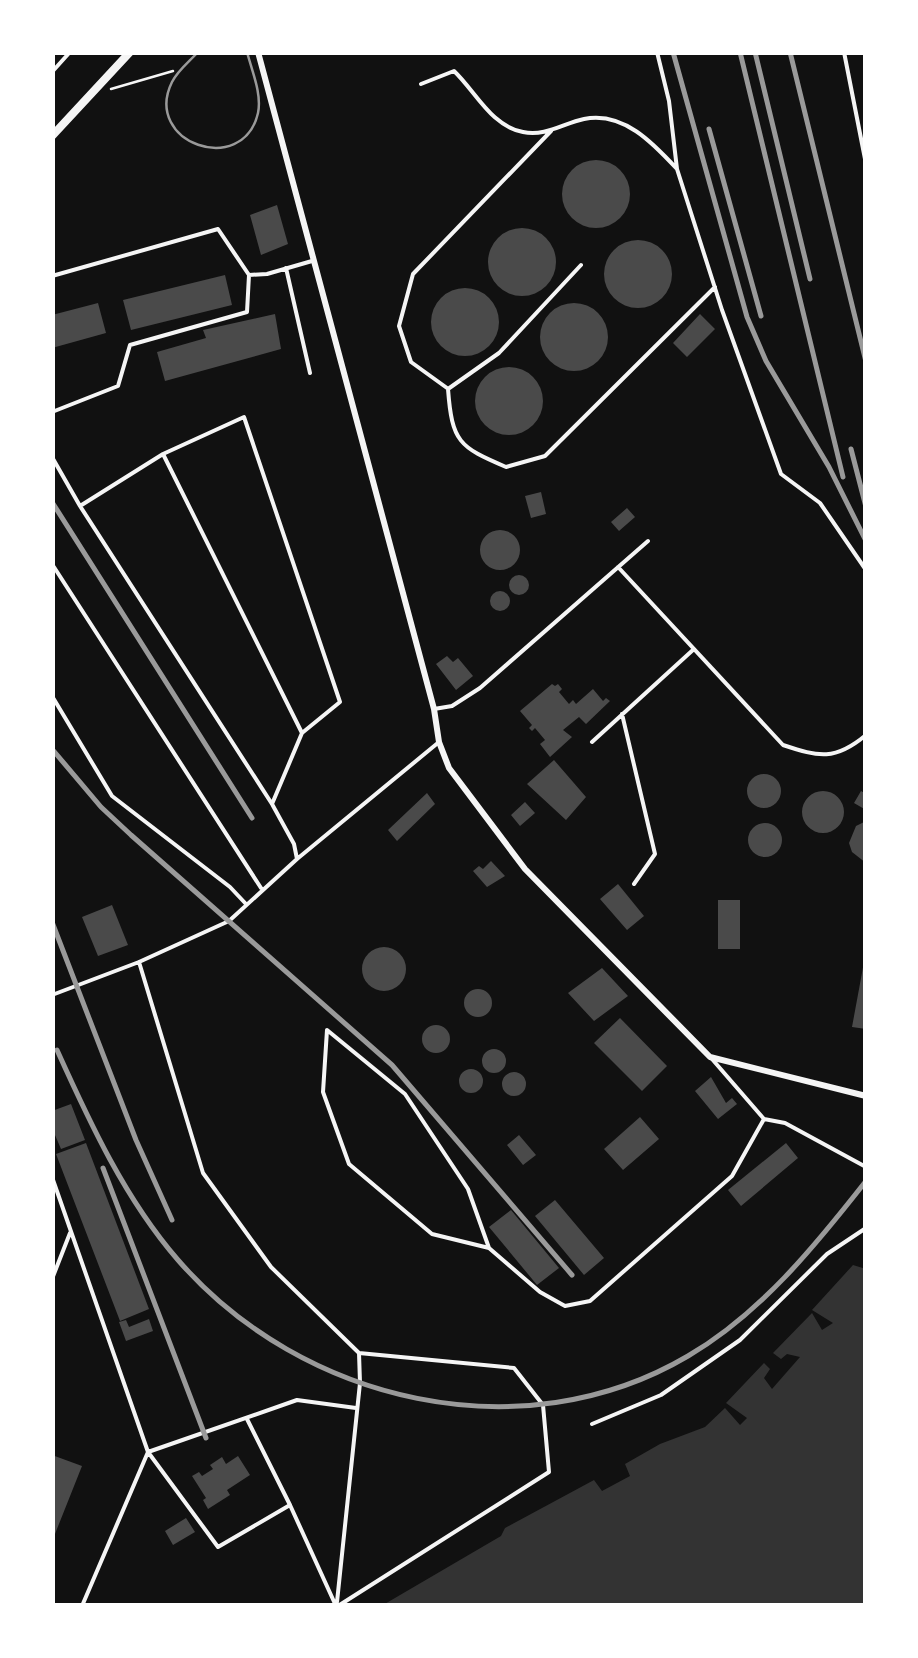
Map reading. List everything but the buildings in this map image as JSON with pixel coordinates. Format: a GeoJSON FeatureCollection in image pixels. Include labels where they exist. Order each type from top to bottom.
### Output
{"type":"FeatureCollection","features":[{"type":"Feature","properties":{"kind":"street"},"geometry":{"type":"LineString","coordinates":[[52,136],[130,52]]}},
{"type":"Feature","properties":{"kind":"street"},"geometry":{"type":"LineString","coordinates":[[258,52],[434,708],[438,742],[458,784],[526,870],[710,1057],[866,1096]]}},
{"type":"Feature","properties":{"kind":"lane"},"geometry":{"type":"LineString","coordinates":[[52,72],[70,52]]}},
{"type":"Feature","properties":{"kind":"lane"},"geometry":{"type":"LineString","coordinates":[[657,52],[669,101],[677,169],[781,474],[820,503],[866,570]]}},
{"type":"Feature","properties":{"kind":"lane"},"geometry":{"type":"LineString","coordinates":[[844,52],[866,164]]}},
{"type":"Feature","properties":{"kind":"lane"},"geometry":{"type":"LineString","coordinates":[[422,84],[454,71],[476,92],[492,118],[523,132],[552,131],[587,118],[624,124],[648,138],[677,169]]}},
{"type":"Feature","properties":{"kind":"lane"},"geometry":{"type":"LineString","coordinates":[[448,389],[411,362],[398,326],[413,274],[552,131]]}},
{"type":"Feature","properties":{"kind":"lane"},"geometry":{"type":"LineString","coordinates":[[52,276],[218,230],[249,274],[247,312],[130,345],[118,386],[52,412]]}},
{"type":"Feature","properties":{"kind":"lane"},"geometry":{"type":"LineString","coordinates":[[249,274],[312,261]]}},
{"type":"Feature","properties":{"kind":"lane"},"geometry":{"type":"LineString","coordinates":[[448,389],[499,353],[582,265]]}},
{"type":"Feature","properties":{"kind":"lane"},"geometry":{"type":"LineString","coordinates":[[286,268],[310,373]]}},
{"type":"Feature","properties":{"kind":"lane"},"geometry":{"type":"LineString","coordinates":[[448,389],[450,421],[467,450],[506,468],[544,456],[715,287]]}},
{"type":"Feature","properties":{"kind":"lane"},"geometry":{"type":"LineString","coordinates":[[80,506],[162,454],[244,417],[340,702],[302,733],[272,804]]}},
{"type":"Feature","properties":{"kind":"lane"},"geometry":{"type":"LineString","coordinates":[[162,454],[302,733]]}},
{"type":"Feature","properties":{"kind":"lane"},"geometry":{"type":"LineString","coordinates":[[52,457],[272,804],[294,844],[297,859]]}},
{"type":"Feature","properties":{"kind":"lane"},"geometry":{"type":"LineString","coordinates":[[434,708],[452,706],[480,688],[648,541]]}},
{"type":"Feature","properties":{"kind":"lane"},"geometry":{"type":"LineString","coordinates":[[52,564],[262,890]]}},
{"type":"Feature","properties":{"kind":"lane"},"geometry":{"type":"LineString","coordinates":[[618,567],[783,745],[816,756],[846,752],[866,735]]}},
{"type":"Feature","properties":{"kind":"lane"},"geometry":{"type":"LineString","coordinates":[[592,742],[694,649]]}},
{"type":"Feature","properties":{"kind":"lane"},"geometry":{"type":"LineString","coordinates":[[52,696],[112,796],[246,904]]}},
{"type":"Feature","properties":{"kind":"lane"},"geometry":{"type":"LineString","coordinates":[[622,714],[655,854],[634,884]]}},
{"type":"Feature","properties":{"kind":"lane"},"geometry":{"type":"LineString","coordinates":[[52,995],[139,962],[229,921],[438,742]]}},
{"type":"Feature","properties":{"kind":"lane"},"geometry":{"type":"LineString","coordinates":[[139,962],[203,1173],[270,1267],[359,1353],[514,1368],[543,1405],[548,1472],[337,1606]]}},
{"type":"Feature","properties":{"kind":"lane"},"geometry":{"type":"LineString","coordinates":[[490,1248],[468,1189],[405,1094],[327,1030],[324,1092],[349,1164],[432,1234],[490,1248],[540,1292],[564,1306],[590,1300],[732,1176],[764,1119]]}},
{"type":"Feature","properties":{"kind":"lane"},"geometry":{"type":"LineString","coordinates":[[710,1057],[764,1119],[785,1123],[866,1167]]}},
{"type":"Feature","properties":{"kind":"lane"},"geometry":{"type":"LineString","coordinates":[[52,1177],[148,1452],[218,1547],[290,1504]]}},
{"type":"Feature","properties":{"kind":"lane"},"geometry":{"type":"LineString","coordinates":[[592,1424],[661,1395],[740,1340],[828,1254],[866,1228]]}},
{"type":"Feature","properties":{"kind":"lane"},"geometry":{"type":"LineString","coordinates":[[52,1279],[70,1233]]}},
{"type":"Feature","properties":{"kind":"lane"},"geometry":{"type":"LineString","coordinates":[[337,1606],[360,1383],[359,1353]]}},
{"type":"Feature","properties":{"kind":"lane"},"geometry":{"type":"LineString","coordinates":[[82,1606],[148,1452],[297,1400],[356,1408]]}},
{"type":"Feature","properties":{"kind":"lane"},"geometry":{"type":"LineString","coordinates":[[246,1418],[337,1606]]}},
{"type":"Feature","properties":{"kind":"path"},"geometry":{"type":"LineString","coordinates":[[110,90],[173,71]]}},
{"type":"Feature","properties":{"kind":"shaded area"},"geometry":{"type":"Polygon","coordinates":[[[853,1265],[866,1269],[865,1605],[383,1605],[501,1536],[505,1528],[594,1480],[602,1491],[630,1476],[625,1464],[660,1444],[705,1427],[725,1408],[740,1425],[747,1418],[726,1403],[764,1363],[770,1369],[764,1378],[772,1389],[800,1357],[787,1354],[781,1359],[773,1353],[812,1313],[822,1330],[833,1323],[812,1310],[853,1265]]]}},
{"type":"Feature","properties":{"kind":"tram line"},"geometry":{"type":"LineString","coordinates":[[198,52],[174,78],[166,104],[171,122],[182,136],[198,145],[216,148],[234,144],[249,133],[258,113],[258,90],[247,52]]}},
{"type":"Feature","properties":{"kind":"railway"},"geometry":{"type":"LineString","coordinates":[[673,52],[747,317],[766,361],[829,467],[866,541]]}},
{"type":"Feature","properties":{"kind":"railway"},"geometry":{"type":"LineString","coordinates":[[740,52],[843,477]]}},
{"type":"Feature","properties":{"kind":"railway"},"geometry":{"type":"LineString","coordinates":[[755,52],[810,279]]}},
{"type":"Feature","properties":{"kind":"railway"},"geometry":{"type":"LineString","coordinates":[[790,52],[866,362]]}},
{"type":"Feature","properties":{"kind":"railway"},"geometry":{"type":"LineString","coordinates":[[709,129],[761,316]]}},
{"type":"Feature","properties":{"kind":"railway"},"geometry":{"type":"LineString","coordinates":[[851,449],[866,507]]}},
{"type":"Feature","properties":{"kind":"railway"},"geometry":{"type":"LineString","coordinates":[[52,502],[252,818]]}},
{"type":"Feature","properties":{"kind":"railway"},"geometry":{"type":"LineString","coordinates":[[52,749],[101,807],[131,835],[392,1065],[572,1275]]}},
{"type":"Feature","properties":{"kind":"railway"},"geometry":{"type":"LineString","coordinates":[[52,922],[136,1140],[172,1220]]}},
{"type":"Feature","properties":{"kind":"railway"},"geometry":{"type":"LineString","coordinates":[[57,1050],[125,1186],[178,1260],[229,1309],[287,1349],[350,1379],[417,1398],[486,1406],[556,1402],[624,1386],[688,1356],[763,1299],[866,1181]]}},
{"type":"Feature","properties":{"kind":"railway"},"geometry":{"type":"LineString","coordinates":[[103,1168],[206,1438]]}}]}
